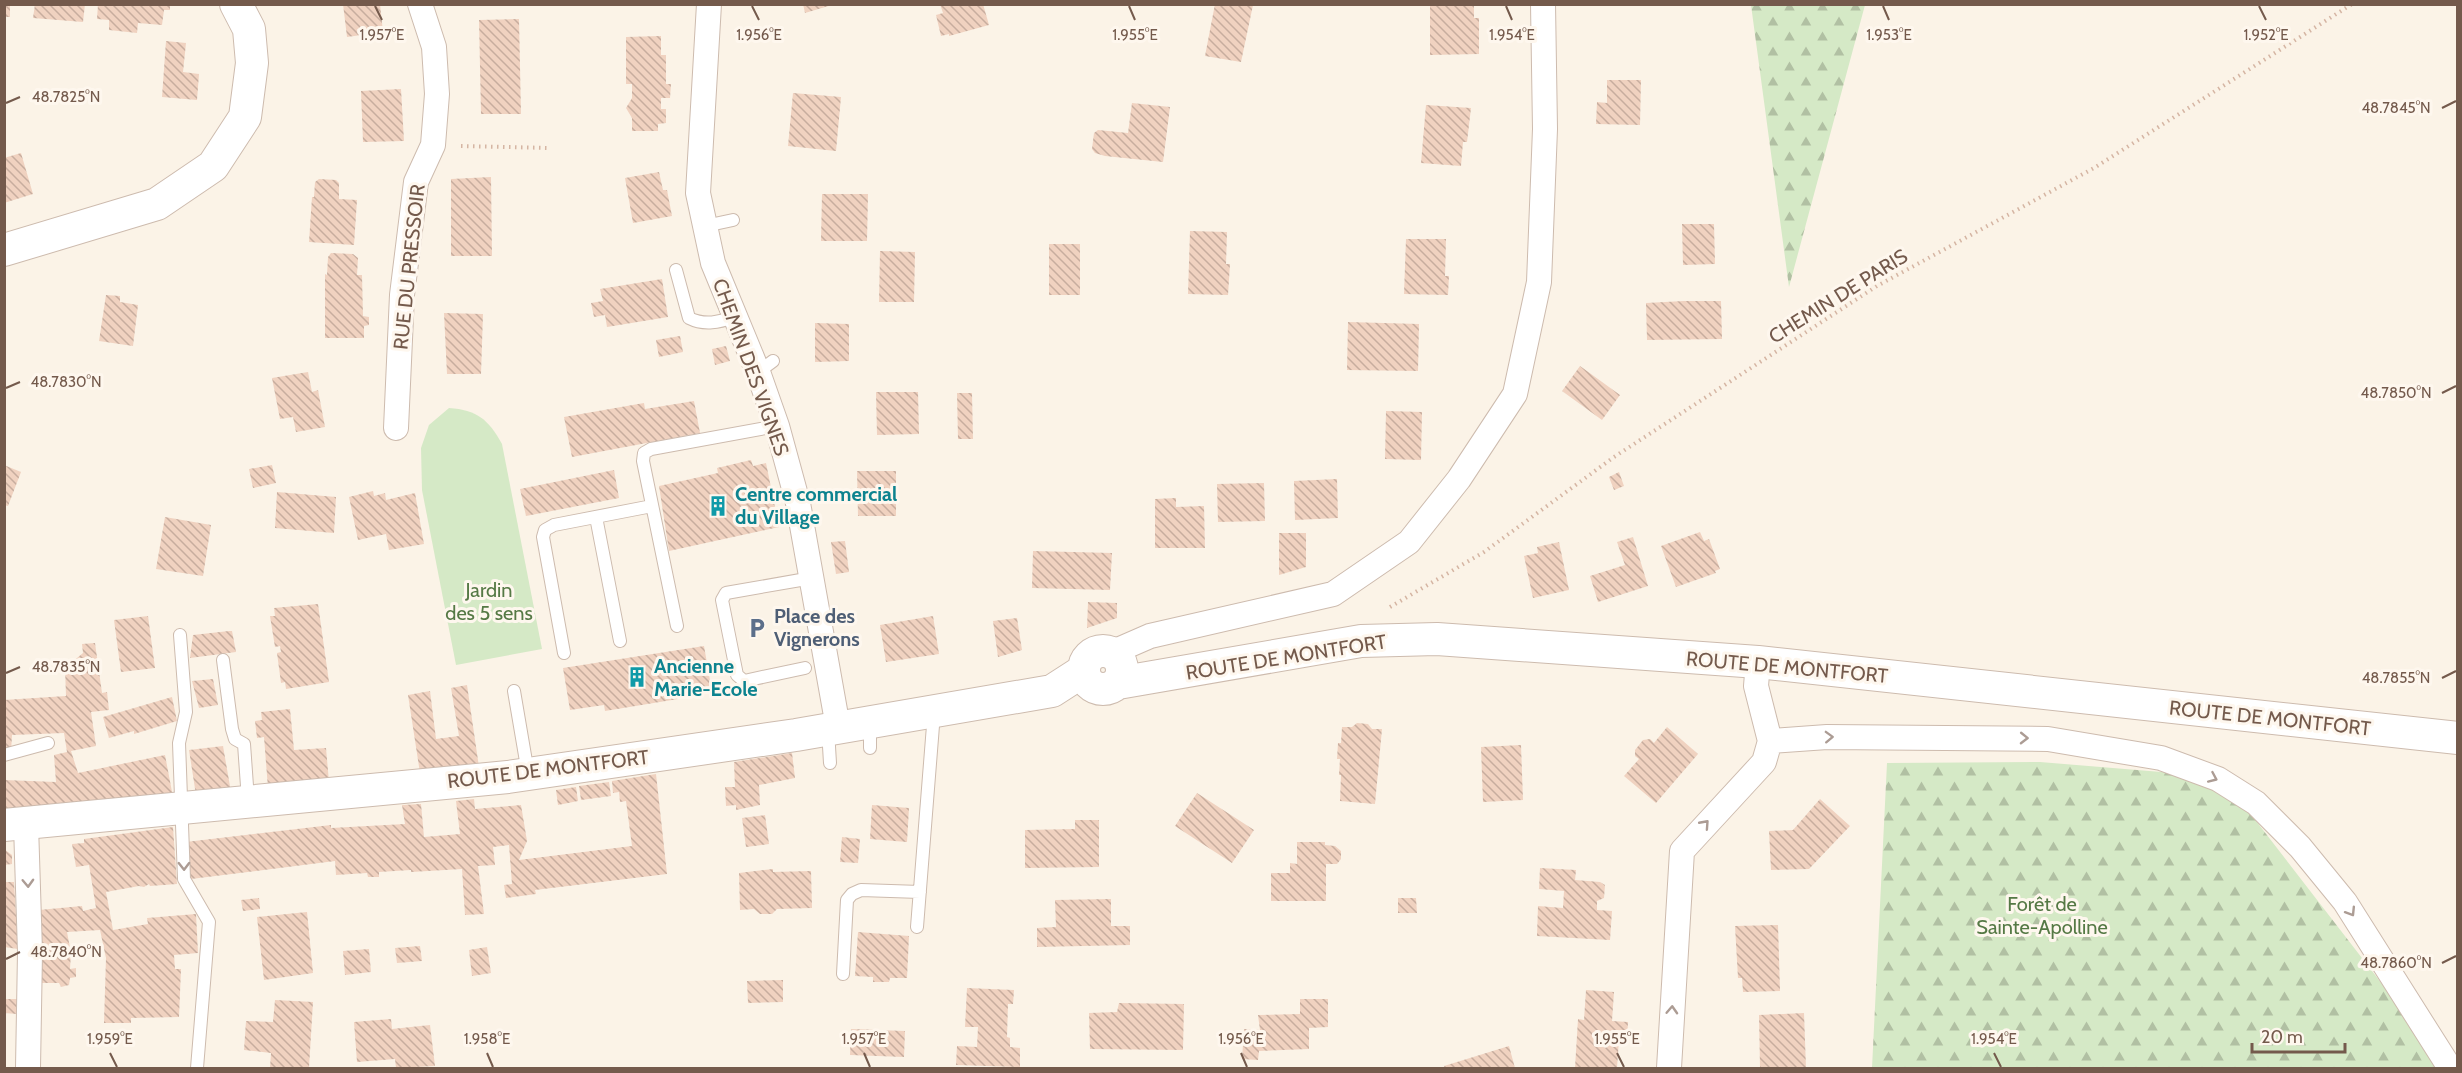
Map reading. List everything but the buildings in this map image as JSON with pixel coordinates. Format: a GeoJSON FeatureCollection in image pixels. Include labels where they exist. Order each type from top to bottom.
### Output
{"type":"FeatureCollection","features":[{"type":"Feature","properties":{"kind":"street"},"geometry":{"type":"LineString","coordinates":[[4,250],[157,204],[213,166],[245,117],[252,63],[249,29],[236,4]]}},
{"type":"Feature","properties":{"kind":"street","name":"RUE DU PRESSOIR"},"geometry":{"type":"LineString","coordinates":[[396,428],[402,295],[416,182],[433,145],[437,94],[434,47],[420,4]]}},
{"type":"Feature","properties":{"kind":"street","name":"CHEMIN DES VIGNES"},"geometry":{"type":"LineString","coordinates":[[709,4],[698,193],[713,263],[735,317],[765,366],[777,426],[798,503],[812,578],[833,728]]}},
{"type":"Feature","properties":{"kind":"street"},"geometry":{"type":"LineString","coordinates":[[1118,683],[1122,666],[1111,653],[1150,636],[1333,594],[1409,542],[1459,479],[1515,394],[1539,282],[1545,129],[1543,4]]}},
{"type":"Feature","properties":{"kind":"street","name":"ROUTE DE MONTFORT"},"geometry":{"type":"LineString","coordinates":[[1111,653],[1105,651],[1092,654],[1084,664],[1083,671],[1087,682],[1096,689],[1108,689],[1118,683],[1361,641],[1437,639],[1758,663],[2457,738]]}},
{"type":"Feature","properties":{"kind":"street"},"geometry":{"type":"LineString","coordinates":[[1669,1068],[1682,851],[1764,762],[1770,741],[1756,686],[1758,663]]}},
{"type":"Feature","properties":{"kind":"street","name":"ROUTE DE MONTFORT"},"geometry":{"type":"LineString","coordinates":[[15,825],[528,774],[833,728],[870,735],[935,711],[1052,690],[1083,671]]}},
{"type":"Feature","properties":{"kind":"street"},"geometry":{"type":"LineString","coordinates":[[1770,741],[1827,737],[2048,739],[2161,758],[2218,779],[2256,803],[2300,847],[2345,902],[2450,1068]]}},
{"type":"Feature","properties":{"kind":"street"},"geometry":{"type":"LineString","coordinates":[[15,825],[30,952],[28,1068]]}},
{"type":"Feature","properties":{"kind":"lane"},"geometry":{"type":"LineString","coordinates":[[705,226],[734,220]]}},
{"type":"Feature","properties":{"kind":"lane"},"geometry":{"type":"LineString","coordinates":[[676,270],[689,318],[699,322],[718,322],[735,317]]}},
{"type":"Feature","properties":{"kind":"lane"},"geometry":{"type":"LineString","coordinates":[[677,626],[643,461],[644,453],[651,449],[777,426]]}},
{"type":"Feature","properties":{"kind":"lane"},"geometry":{"type":"LineString","coordinates":[[564,653],[543,537],[545,530],[554,525],[652,506]]}},
{"type":"Feature","properties":{"kind":"lane"},"geometry":{"type":"LineString","coordinates":[[596,517],[620,641]]}},
{"type":"Feature","properties":{"kind":"lane"},"geometry":{"type":"LineString","coordinates":[[805,668],[744,681],[740,679],[737,675],[722,600],[726,593],[812,578]]}},
{"type":"Feature","properties":{"kind":"lane"},"geometry":{"type":"LineString","coordinates":[[180,635],[186,712],[179,743],[184,879],[210,922],[197,1068]]}},
{"type":"Feature","properties":{"kind":"lane"},"geometry":{"type":"LineString","coordinates":[[223,660],[232,729],[235,739],[244,744],[248,801]]}},
{"type":"Feature","properties":{"kind":"lane"},"geometry":{"type":"LineString","coordinates":[[514,691],[528,774]]}},
{"type":"Feature","properties":{"kind":"lane"},"geometry":{"type":"LineString","coordinates":[[917,927],[935,711]]}},
{"type":"Feature","properties":{"kind":"lane"},"geometry":{"type":"LineString","coordinates":[[830,763],[833,728]]}},
{"type":"Feature","properties":{"kind":"lane"},"geometry":{"type":"LineString","coordinates":[[4,755],[48,743]]}},
{"type":"Feature","properties":{"kind":"lane"},"geometry":{"type":"LineString","coordinates":[[843,974],[847,900],[852,894],[861,890],[921,892]]}},
{"type":"Feature","properties":{"kind":"path","name":"CHEMIN DE PARIS"},"geometry":{"type":"LineString","coordinates":[[1361,641],[1378,614],[1484,552],[1614,457],[1877,286],[2094,168],[2352,4]]}},
{"type":"Feature","properties":{"kind":"path"},"geometry":{"type":"LineString","coordinates":[[433,145],[550,148]]}},
{"type":"Feature","properties":{"kind":"green space"},"geometry":{"type":"Polygon","coordinates":[[[1751,5],[1865,5],[1789,287],[1751,5]]]}},
{"type":"Feature","properties":{"kind":"green space","name":"Jardin des 5 sens"},"geometry":{"type":"Polygon","coordinates":[[[449,408],[467,411],[481,417],[492,428],[502,444],[542,649],[456,665],[422,490],[421,448],[429,425],[449,408]]]}},
{"type":"Feature","properties":{"kind":"green space","name":"Forêt de Sainte-Apolline"},"geometry":{"type":"Polygon","coordinates":[[[2040,762],[2222,777],[2447,1068],[1872,1068],[1887,763],[2040,762]]]}},
{"type":"Feature","properties":{"kind":"place","name":"Centre commercial du Village"},"geometry":{"type":"Point","coordinates":[718,506]}},
{"type":"Feature","properties":{"kind":"place","name":"Place des Vignerons"},"geometry":{"type":"Point","coordinates":[757,628]}},
{"type":"Feature","properties":{"kind":"place","name":"Ancienne Marie-Ecole"},"geometry":{"type":"Point","coordinates":[637,677]}}]}
